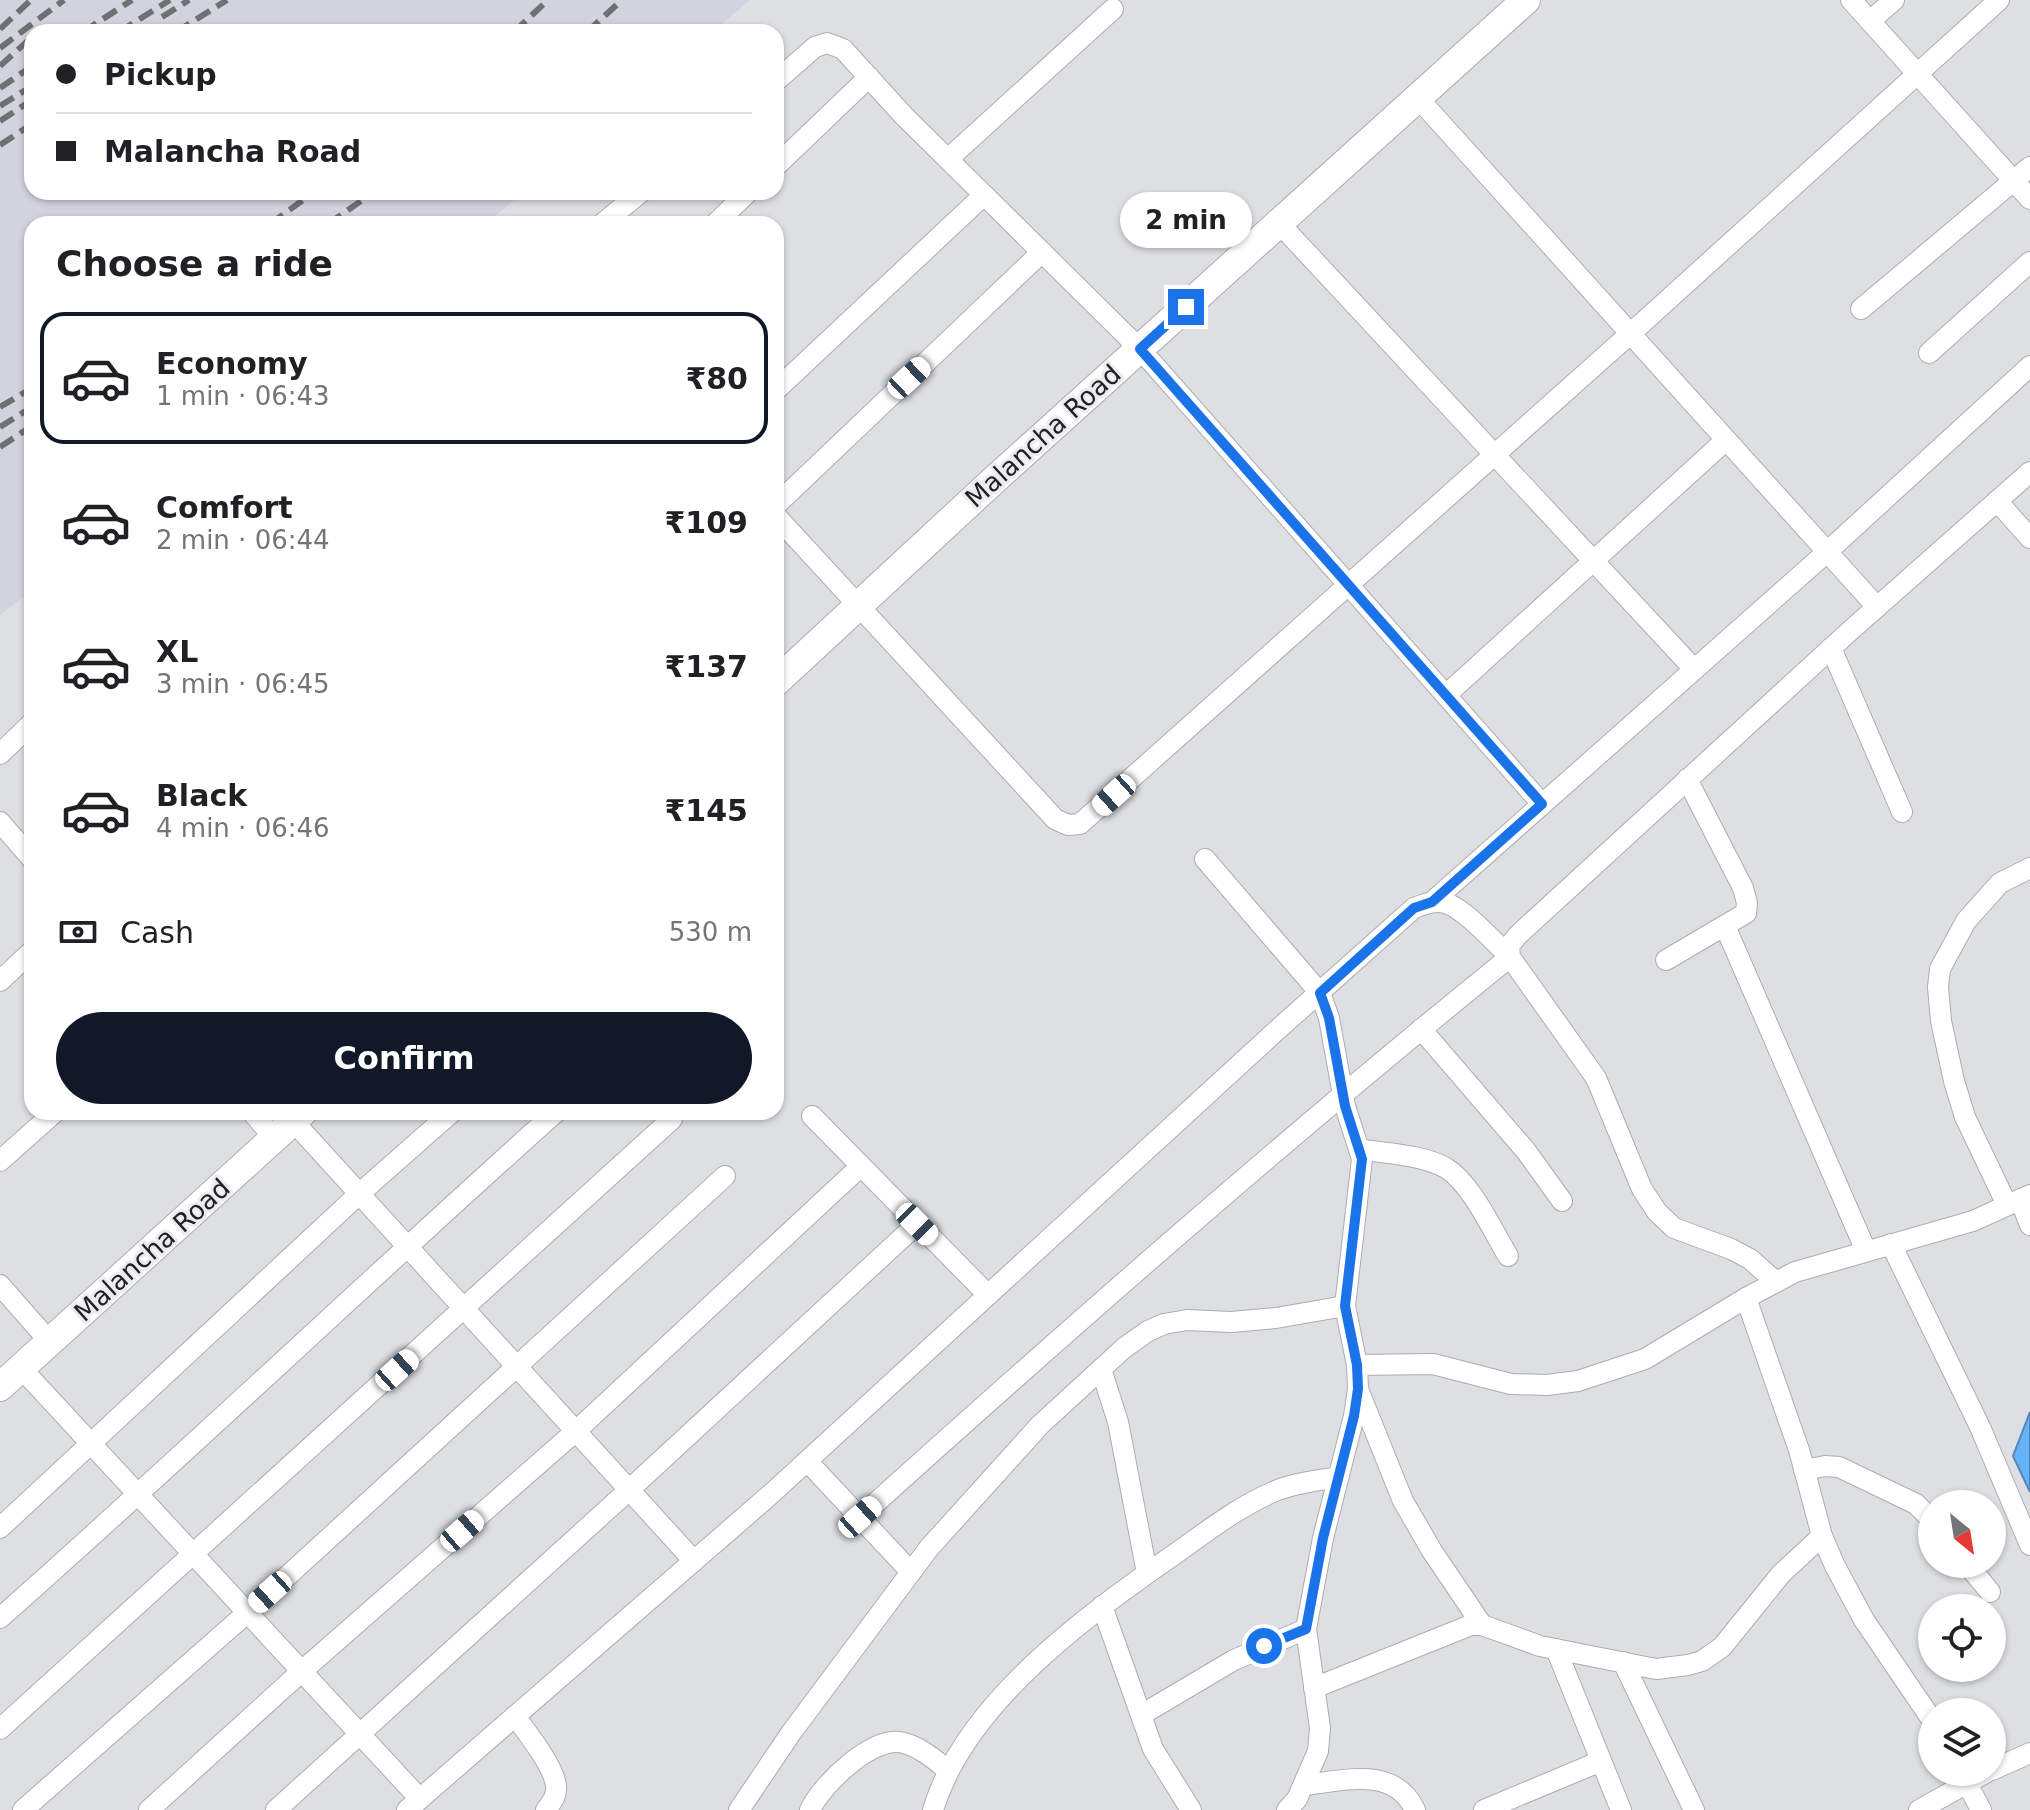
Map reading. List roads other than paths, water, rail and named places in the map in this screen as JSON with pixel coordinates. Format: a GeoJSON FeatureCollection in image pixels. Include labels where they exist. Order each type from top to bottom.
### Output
{"type":"FeatureCollection","features":[{"type":"Feature","properties":{"kind":"main road","name":"Malancha Road"},"geometry":{"type":"LineString","coordinates":[[784,675],[1526,0]]}},
{"type":"Feature","properties":{"kind":"main road","name":"Malancha Road"},"geometry":{"type":"LineString","coordinates":[[0,1387],[290,1124]]}},
{"type":"Feature","properties":{"kind":"street"},"geometry":{"type":"LineString","coordinates":[[1851,0],[2030,199]]}},
{"type":"Feature","properties":{"kind":"street"},"geometry":{"type":"LineString","coordinates":[[1870,21],[1894,0]]}},
{"type":"Feature","properties":{"kind":"street"},"geometry":{"type":"LineString","coordinates":[[784,524],[1055,819],[1068,825],[1080,824],[1999,0]]}},
{"type":"Feature","properties":{"kind":"street"},"geometry":{"type":"LineString","coordinates":[[948,159],[1113,9]]}},
{"type":"Feature","properties":{"kind":"street"},"geometry":{"type":"LineString","coordinates":[[784,74],[815,47],[827,43],[843,49],[948,159],[1140,349],[1542,804]]}},
{"type":"Feature","properties":{"kind":"street"},"geometry":{"type":"LineString","coordinates":[[784,158],[869,77]]}},
{"type":"Feature","properties":{"kind":"street"},"geometry":{"type":"LineString","coordinates":[[1418,98],[1877,607]]}},
{"type":"Feature","properties":{"kind":"street"},"geometry":{"type":"LineString","coordinates":[[1861,309],[2030,167]]}},
{"type":"Feature","properties":{"kind":"street"},"geometry":{"type":"LineString","coordinates":[[784,382],[984,195]]}},
{"type":"Feature","properties":{"kind":"street"},"geometry":{"type":"LineString","coordinates":[[612,216],[631,200]]}},
{"type":"Feature","properties":{"kind":"street"},"geometry":{"type":"LineString","coordinates":[[723,216],[740,200]]}},
{"type":"Feature","properties":{"kind":"street"},"geometry":{"type":"LineString","coordinates":[[1279,223],[1694,669]]}},
{"type":"Feature","properties":{"kind":"street"},"geometry":{"type":"LineString","coordinates":[[784,497],[1042,252]]}},
{"type":"Feature","properties":{"kind":"street"},"geometry":{"type":"LineString","coordinates":[[1929,353],[2030,262]]}},
{"type":"Feature","properties":{"kind":"street"},"geometry":{"type":"LineString","coordinates":[[1432,902],[1827,552],[2030,366]]}},
{"type":"Feature","properties":{"kind":"street"},"geometry":{"type":"LineString","coordinates":[[1446,695],[1726,440]]}},
{"type":"Feature","properties":{"kind":"street"},"geometry":{"type":"LineString","coordinates":[[1510,957],[1509,946],[1518,935],[1831,648],[2030,472]]}},
{"type":"Feature","properties":{"kind":"street"},"geometry":{"type":"LineString","coordinates":[[1997,501],[2030,538]]}},
{"type":"Feature","properties":{"kind":"street"},"geometry":{"type":"LineString","coordinates":[[1831,648],[1902,812]]}},
{"type":"Feature","properties":{"kind":"street"},"geometry":{"type":"LineString","coordinates":[[0,754],[24,731]]}},
{"type":"Feature","properties":{"kind":"street"},"geometry":{"type":"LineString","coordinates":[[1666,960],[1746,913],[1743,888],[1687,779]]}},
{"type":"Feature","properties":{"kind":"street"},"geometry":{"type":"LineString","coordinates":[[0,822],[24,850]]}},
{"type":"Feature","properties":{"kind":"street"},"geometry":{"type":"LineString","coordinates":[[1205,859],[1320,993],[1329,1018],[1342,1093],[1362,1159],[1345,1306],[1357,1365],[1358,1389],[1323,1538],[1306,1629],[1320,1728],[1318,1751],[1297,1799],[1287,1810]]}},
{"type":"Feature","properties":{"kind":"street"},"geometry":{"type":"LineString","coordinates":[[2030,868],[2000,883],[1966,921],[1940,969],[1938,987],[1950,1066],[1965,1117],[2019,1200],[2030,1225]]}},
{"type":"Feature","properties":{"kind":"street"},"geometry":{"type":"LineString","coordinates":[[21,1368],[360,1734],[414,1804],[807,1461],[1414,908],[1432,902],[1447,903],[1510,957],[1596,1078],[1642,1189],[1657,1212],[1674,1228],[1750,1259],[1776,1282]]}},
{"type":"Feature","properties":{"kind":"street"},"geometry":{"type":"LineString","coordinates":[[1725,926],[1866,1251]]}},
{"type":"Feature","properties":{"kind":"street"},"geometry":{"type":"LineString","coordinates":[[860,1517],[1091,1309],[1342,1093],[1510,957]]}},
{"type":"Feature","properties":{"kind":"street"},"geometry":{"type":"LineString","coordinates":[[0,981],[24,958]]}},
{"type":"Feature","properties":{"kind":"street"},"geometry":{"type":"LineString","coordinates":[[1421,1029],[1526,1151],[1562,1201]]}},
{"type":"Feature","properties":{"kind":"street"},"geometry":{"type":"LineString","coordinates":[[812,1116],[988,1295]]}},
{"type":"Feature","properties":{"kind":"street"},"geometry":{"type":"LineString","coordinates":[[0,1161],[46,1120]]}},
{"type":"Feature","properties":{"kind":"street"},"geometry":{"type":"LineString","coordinates":[[0,1528],[359,1194],[443,1120]]}},
{"type":"Feature","properties":{"kind":"street"},"geometry":{"type":"LineString","coordinates":[[0,1618],[139,1495],[547,1120]]}},
{"type":"Feature","properties":{"kind":"street"},"geometry":{"type":"LineString","coordinates":[[0,1729],[671,1120]]}},
{"type":"Feature","properties":{"kind":"street"},"geometry":{"type":"LineString","coordinates":[[290,1124],[359,1194],[694,1561]]}},
{"type":"Feature","properties":{"kind":"street"},"geometry":{"type":"LineString","coordinates":[[1359,1149],[1426,1160],[1447,1169],[1471,1197],[1508,1256]]}},
{"type":"Feature","properties":{"kind":"street"},"geometry":{"type":"LineString","coordinates":[[149,1810],[576,1431],[861,1166]]}},
{"type":"Feature","properties":{"kind":"street"},"geometry":{"type":"LineString","coordinates":[[23,1810],[248,1612],[725,1176]]}},
{"type":"Feature","properties":{"kind":"street"},"geometry":{"type":"LineString","coordinates":[[1357,1365],[1433,1364],[1511,1384],[1547,1385],[1578,1381],[1645,1359],[1746,1298],[1828,1260],[1973,1221],[2019,1200]]}},
{"type":"Feature","properties":{"kind":"street"},"geometry":{"type":"LineString","coordinates":[[276,1810],[917,1224]]}},
{"type":"Feature","properties":{"kind":"street"},"geometry":{"type":"LineString","coordinates":[[1891,1244],[1980,1427],[2030,1545]]}},
{"type":"Feature","properties":{"kind":"street"},"geometry":{"type":"LineString","coordinates":[[0,1285],[50,1342]]}},
{"type":"Feature","properties":{"kind":"street"},"geometry":{"type":"LineString","coordinates":[[1746,1298],[1804,1470],[1822,1536],[1864,1620],[1918,1699]]}},
{"type":"Feature","properties":{"kind":"street"},"geometry":{"type":"LineString","coordinates":[[739,1810],[791,1733],[911,1572],[1040,1425],[1101,1369],[1148,1331],[1164,1324],[1187,1320],[1231,1322],[1276,1318],[1345,1306]]}},
{"type":"Feature","properties":{"kind":"street"},"geometry":{"type":"LineString","coordinates":[[1101,1369],[1118,1422],[1147,1573]]}},
{"type":"Feature","properties":{"kind":"street"},"geometry":{"type":"LineString","coordinates":[[1358,1389],[1403,1501],[1482,1625]]}},
{"type":"Feature","properties":{"kind":"street"},"geometry":{"type":"LineString","coordinates":[[807,1461],[911,1572]]}},
{"type":"Feature","properties":{"kind":"street"},"geometry":{"type":"LineString","coordinates":[[1804,1470],[1839,1467],[1918,1506]]}},
{"type":"Feature","properties":{"kind":"street"},"geometry":{"type":"LineString","coordinates":[[933,1810],[941,1782],[957,1752],[997,1702],[1052,1648],[1102,1606],[1232,1514],[1274,1491],[1338,1477]]}},
{"type":"Feature","properties":{"kind":"street"},"geometry":{"type":"LineString","coordinates":[[1314,1688],[1456,1630],[1482,1625],[1556,1649],[1656,1669],[1702,1661],[1734,1633],[1759,1598],[1822,1536]]}},
{"type":"Feature","properties":{"kind":"street"},"geometry":{"type":"LineString","coordinates":[[1978,1578],[1990,1592]]}},
{"type":"Feature","properties":{"kind":"street"},"geometry":{"type":"LineString","coordinates":[[1102,1606],[1153,1749],[1191,1810]]}},
{"type":"Feature","properties":{"kind":"street"},"geometry":{"type":"LineString","coordinates":[[1141,1715],[1234,1660],[1306,1629]]}},
{"type":"Feature","properties":{"kind":"street"},"geometry":{"type":"LineString","coordinates":[[1556,1649],[1621,1810]]}},
{"type":"Feature","properties":{"kind":"street"},"geometry":{"type":"LineString","coordinates":[[1623,1662],[1694,1810]]}},
{"type":"Feature","properties":{"kind":"street"},"geometry":{"type":"LineString","coordinates":[[515,1716],[550,1770],[556,1785],[555,1799],[546,1810]]}},
{"type":"Feature","properties":{"kind":"street"},"geometry":{"type":"LineString","coordinates":[[810,1810],[821,1790],[840,1772],[874,1748],[890,1742],[915,1747],[948,1770]]}},
{"type":"Feature","properties":{"kind":"street"},"geometry":{"type":"LineString","coordinates":[[2006,1764],[2030,1753]]}},
{"type":"Feature","properties":{"kind":"street"},"geometry":{"type":"LineString","coordinates":[[1484,1810],[1601,1761]]}},
{"type":"Feature","properties":{"kind":"street"},"geometry":{"type":"LineString","coordinates":[[1304,1785],[1351,1780],[1392,1783],[1403,1792],[1415,1810]]}},
{"type":"Feature","properties":{"kind":"street"},"geometry":{"type":"LineString","coordinates":[[1919,1810],[1952,1786]]}},
{"type":"Feature","properties":{"kind":"street"},"geometry":{"type":"LineString","coordinates":[[1969,1786],[1981,1810]]}},
{"type":"Feature","properties":{"kind":"water"},"geometry":{"type":"Polygon","coordinates":[[[2030,1412],[2030,1492],[2013,1456],[2030,1412]]]}},
{"type":"Feature","properties":{"kind":"railway"},"geometry":{"type":"LineString","coordinates":[[0,29],[31,0]]}},
{"type":"Feature","properties":{"kind":"railway"},"geometry":{"type":"LineString","coordinates":[[32,24],[64,0]]}},
{"type":"Feature","properties":{"kind":"railway"},"geometry":{"type":"LineString","coordinates":[[95,24],[132,0]]}},
{"type":"Feature","properties":{"kind":"railway"},"geometry":{"type":"LineString","coordinates":[[132,24],[170,0]]}},
{"type":"Feature","properties":{"kind":"railway"},"geometry":{"type":"LineString","coordinates":[[162,17],[189,0]]}},
{"type":"Feature","properties":{"kind":"railway"},"geometry":{"type":"LineString","coordinates":[[189,24],[227,0]]}},
{"type":"Feature","properties":{"kind":"railway"},"geometry":{"type":"LineString","coordinates":[[522,24],[548,0]]}},
{"type":"Feature","properties":{"kind":"railway"},"geometry":{"type":"LineString","coordinates":[[596,24],[622,0]]}},
{"type":"Feature","properties":{"kind":"railway"},"geometry":{"type":"LineString","coordinates":[[0,48],[24,30]]}},
{"type":"Feature","properties":{"kind":"railway"},"geometry":{"type":"LineString","coordinates":[[0,66],[24,44]]}},
{"type":"Feature","properties":{"kind":"railway"},"geometry":{"type":"LineString","coordinates":[[0,88],[24,72]]}},
{"type":"Feature","properties":{"kind":"railway"},"geometry":{"type":"LineString","coordinates":[[0,106],[24,91]]}},
{"type":"Feature","properties":{"kind":"railway"},"geometry":{"type":"LineString","coordinates":[[0,121],[24,105]]}},
{"type":"Feature","properties":{"kind":"railway"},"geometry":{"type":"LineString","coordinates":[[0,145],[24,129]]}},
{"type":"Feature","properties":{"kind":"railway"},"geometry":{"type":"LineString","coordinates":[[281,216],[303,200]]}},
{"type":"Feature","properties":{"kind":"railway"},"geometry":{"type":"LineString","coordinates":[[340,216],[362,200]]}},
{"type":"Feature","properties":{"kind":"railway"},"geometry":{"type":"LineString","coordinates":[[0,407],[24,393]]}},
{"type":"Feature","properties":{"kind":"railway"},"geometry":{"type":"LineString","coordinates":[[0,427],[24,412]]}},
{"type":"Feature","properties":{"kind":"railway"},"geometry":{"type":"LineString","coordinates":[[0,447],[24,431]]}}]}
